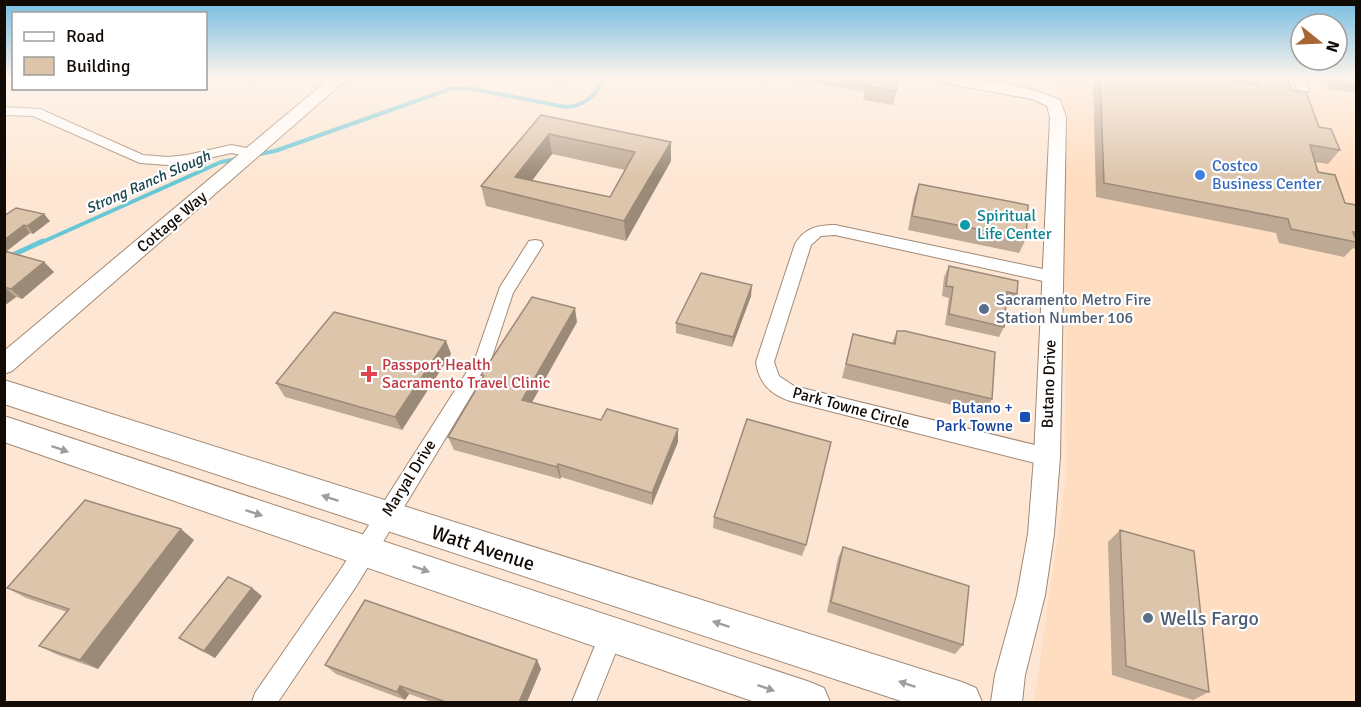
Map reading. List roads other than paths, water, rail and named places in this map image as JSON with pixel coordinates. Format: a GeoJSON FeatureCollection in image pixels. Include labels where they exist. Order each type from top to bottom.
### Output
{"type":"FeatureCollection","features":[{"type":"Feature","properties":{"kind":"main road","name":"Watt Avenue"},"geometry":{"type":"LineString","coordinates":[[4,393],[962,702]]}},
{"type":"Feature","properties":{"kind":"main road"},"geometry":{"type":"LineString","coordinates":[[4,429],[810,702]]}},
{"type":"Feature","properties":{"kind":"street"},"geometry":{"type":"LineString","coordinates":[[29,111],[140,159],[187,159],[231,148],[253,153]]}},
{"type":"Feature","properties":{"kind":"street","name":"Cottage Way"},"geometry":{"type":"LineString","coordinates":[[4,365],[302,111]]}},
{"type":"Feature","properties":{"kind":"street","name":"Butano Drive"},"geometry":{"type":"LineString","coordinates":[[1006,702],[1009,680],[1030,596],[1041,534],[1047,457],[1058,117],[1056,111]]}},
{"type":"Feature","properties":{"kind":"street","name":"Park Towne Circle"},"geometry":{"type":"LineString","coordinates":[[1047,457],[790,393],[776,387],[766,376],[765,362],[803,244],[810,234],[818,230],[835,230],[1052,277]]}},
{"type":"Feature","properties":{"kind":"street","name":"Maryal Drive"},"geometry":{"type":"LineString","coordinates":[[264,702],[365,551],[483,361],[491,343],[504,294],[535,245]]}},
{"type":"Feature","properties":{"kind":"street"},"geometry":{"type":"LineString","coordinates":[[584,702],[612,634]]}},
{"type":"Feature","properties":{"kind":"waterway","name":"Strong Ranch Slough"},"geometry":{"type":"LineString","coordinates":[[255,155],[275,151],[388,111]]}},
{"type":"Feature","properties":{"kind":"waterway","name":"Strong Ranch Slough"},"geometry":{"type":"LineString","coordinates":[[40,243],[221,162],[237,159]]}},
{"type":"Feature","properties":{"kind":"waterway","name":"Strong Ranch Slough"},"geometry":{"type":"LineString","coordinates":[[4,259],[43,241]]}},
{"type":"Feature","properties":{"kind":"place","name":"Costco Business Center"},"geometry":{"type":"Point","coordinates":[1200,175]}},
{"type":"Feature","properties":{"kind":"place","name":"Spiritual Life Center"},"geometry":{"type":"Point","coordinates":[965,225]}},
{"type":"Feature","properties":{"kind":"place","name":"Sacramento Metro Fire Station Number 106"},"geometry":{"type":"Point","coordinates":[984,309]}},
{"type":"Feature","properties":{"kind":"place","name":"Passport Health Sacramento Travel Clinic"},"geometry":{"type":"Point","coordinates":[369,374]}},
{"type":"Feature","properties":{"kind":"place","name":"Butano + Park Towne"},"geometry":{"type":"Point","coordinates":[1025,417]}},
{"type":"Feature","properties":{"kind":"place","name":"Wells Fargo"},"geometry":{"type":"Point","coordinates":[1148,618]}}]}
